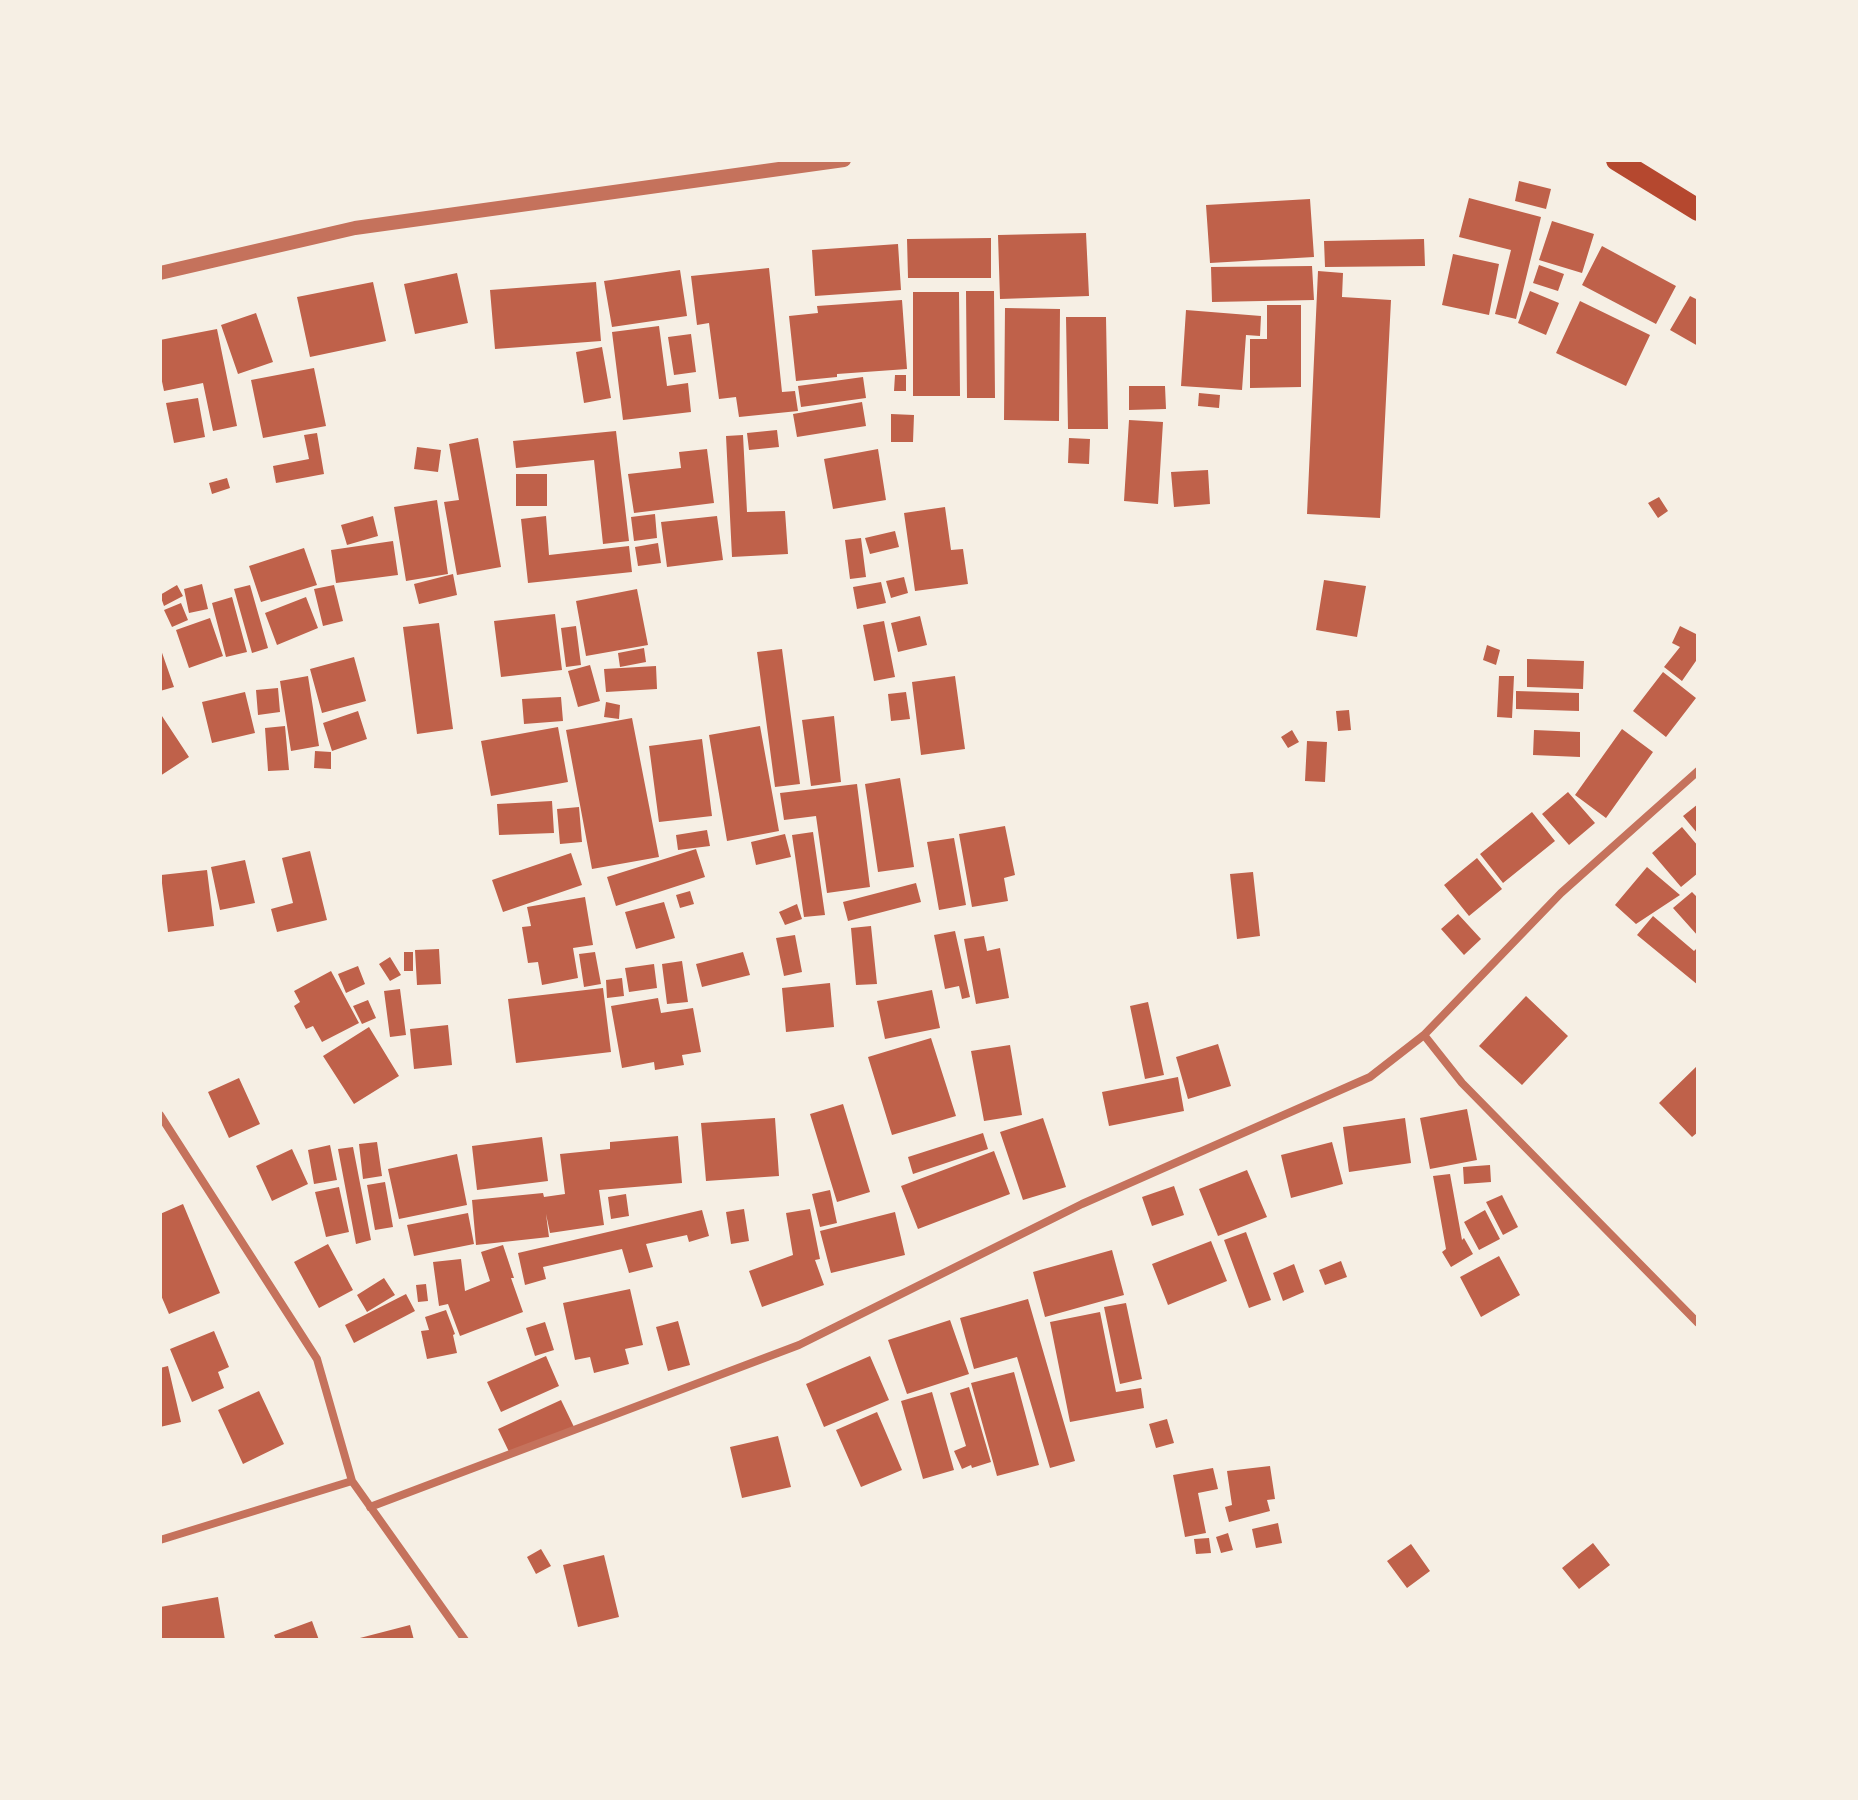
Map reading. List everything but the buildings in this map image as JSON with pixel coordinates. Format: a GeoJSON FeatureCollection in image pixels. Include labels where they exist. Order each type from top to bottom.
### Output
{"type":"FeatureCollection","features":[{"type":"Feature","properties":{"kind":"highway"},"geometry":{"type":"LineString","coordinates":[[1617,160],[1698,210]]}},
{"type":"Feature","properties":{"kind":"street"},"geometry":{"type":"LineString","coordinates":[[160,273],[355,228],[844,160]]}},
{"type":"Feature","properties":{"kind":"street"},"geometry":{"type":"LineString","coordinates":[[370,1507],[799,1345],[1082,1204],[1370,1077],[1424,1035],[1561,893],[1698,771]]}},
{"type":"Feature","properties":{"kind":"street"},"geometry":{"type":"LineString","coordinates":[[1424,1035],[1462,1083],[1698,1323]]}},
{"type":"Feature","properties":{"kind":"street"},"geometry":{"type":"LineString","coordinates":[[160,1115],[317,1359],[352,1481],[465,1640]]}},
{"type":"Feature","properties":{"kind":"street"},"geometry":{"type":"LineString","coordinates":[[160,1540],[352,1481]]}}]}
